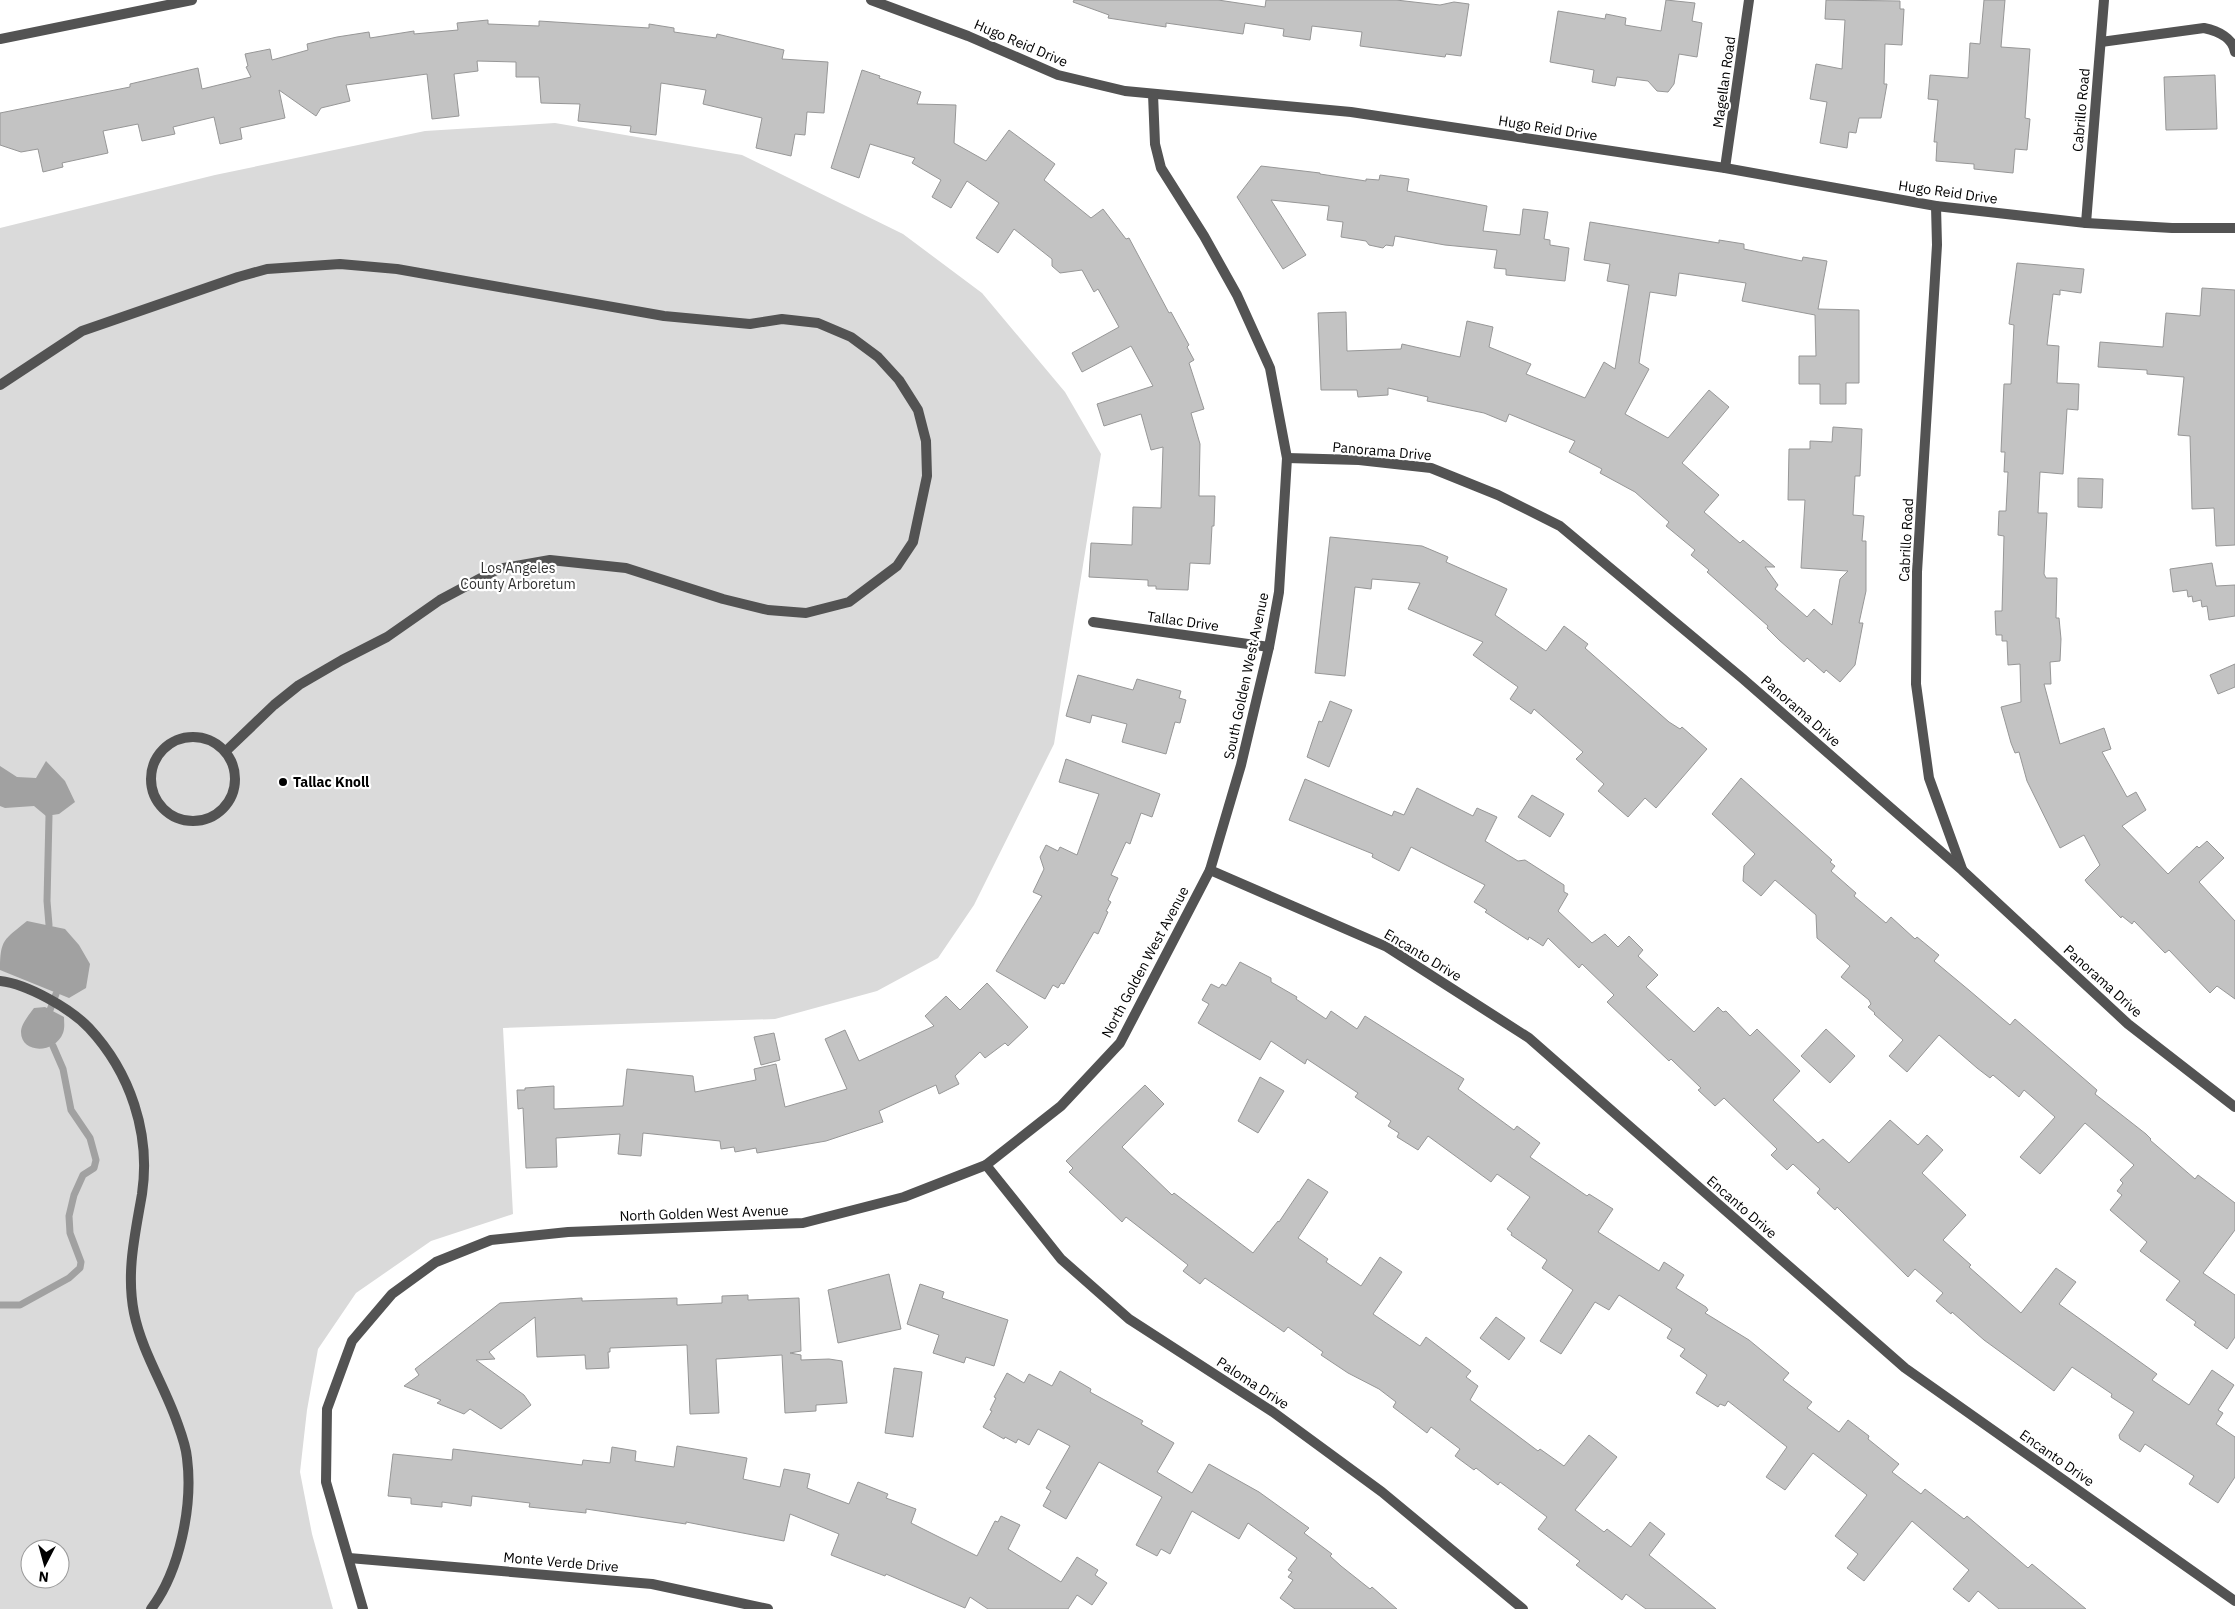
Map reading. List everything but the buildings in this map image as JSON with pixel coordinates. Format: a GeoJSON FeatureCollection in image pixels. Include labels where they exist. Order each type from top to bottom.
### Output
{"type":"FeatureCollection","features":[{"type":"Feature","properties":{"kind":"street"},"geometry":{"type":"LineString","coordinates":[[0,39],[192,0]]}},
{"type":"Feature","properties":{"kind":"street","name":"Hugo Reid Drive"},"geometry":{"type":"LineString","coordinates":[[871,0],[968,36],[1058,75],[1125,91],[1265,102],[1351,112],[1725,168],[1936,206],[2086,222],[2172,228],[2235,228]]}},
{"type":"Feature","properties":{"kind":"street","name":"Magellan Road"},"geometry":{"type":"LineString","coordinates":[[1725,168],[1749,0]]}},
{"type":"Feature","properties":{"kind":"street","name":"Cabrillo Road"},"geometry":{"type":"LineString","coordinates":[[2086,222],[2104,0]]}},
{"type":"Feature","properties":{"kind":"street"},"geometry":{"type":"LineString","coordinates":[[2101,42],[2204,28],[2213,30],[2227,38],[2234,45],[2235,52]]}},
{"type":"Feature","properties":{"kind":"street","name":"South Golden West Avenue"},"geometry":{"type":"LineString","coordinates":[[1153,94],[1155,144],[1161,168],[1204,236],[1237,295],[1270,368],[1287,458],[1279,592],[1270,647],[1241,765],[1210,870]]}},
{"type":"Feature","properties":{"kind":"street","name":"Cabrillo Road"},"geometry":{"type":"LineString","coordinates":[[1936,206],[1937,245],[1917,572],[1916,684],[1929,778],[1962,870]]}},
{"type":"Feature","properties":{"kind":"street"},"geometry":{"type":"LineString","coordinates":[[0,384],[82,331],[238,277],[267,269],[340,264],[397,269],[664,316],[750,324],[782,319],[818,323],[850,337],[878,357],[899,380],[918,410],[926,441],[927,476],[913,542],[897,566],[849,602],[806,612],[768,610],[723,599],[626,568],[550,560],[498,569],[440,600],[387,637],[299,685],[274,705],[226,751]]}},
{"type":"Feature","properties":{"kind":"street","name":"Panorama Drive"},"geometry":{"type":"LineString","coordinates":[[1287,458],[1359,460],[1430,468],[1498,495],[1560,526],[1742,678],[1962,870],[2128,1024],[2235,1107]]}},
{"type":"Feature","properties":{"kind":"street","name":"Tallac Drive"},"geometry":{"type":"LineString","coordinates":[[1093,622],[1270,647]]}},
{"type":"Feature","properties":{"kind":"street"},"geometry":{"type":"LineString","coordinates":[[188,736],[202,737],[215,742],[226,751],[233,764],[236,777],[234,791],[228,804],[218,814],[205,820],[185,820],[166,812],[156,801],[151,788],[150,774],[154,761],[162,749],[174,740],[188,736]]}},
{"type":"Feature","properties":{"kind":"street","name":"North Golden West Avenue"},"geometry":{"type":"LineString","coordinates":[[363,1609],[326,1482],[327,1409],[352,1341],[392,1294],[436,1262],[491,1240],[568,1232],[803,1222],[904,1197],[986,1165],[1061,1106],[1120,1043],[1210,870]]}},
{"type":"Feature","properties":{"kind":"street","name":"Encanto Drive"},"geometry":{"type":"LineString","coordinates":[[1210,870],[1387,947],[1529,1038],[1905,1368],[2235,1601]]}},
{"type":"Feature","properties":{"kind":"street"},"geometry":{"type":"LineString","coordinates":[[0,981],[46,997],[76,1014],[114,1058],[133,1098],[143,1141],[142,1192],[132,1243],[130,1271],[134,1313],[146,1353],[164,1388],[188,1457],[187,1496],[179,1553],[160,1598],[151,1609]]}},
{"type":"Feature","properties":{"kind":"street","name":"Paloma Drive"},"geometry":{"type":"LineString","coordinates":[[986,1165],[1061,1259],[1129,1319],[1273,1412],[1374,1486],[1523,1609]]}},
{"type":"Feature","properties":{"kind":"street","name":"Monte Verde Drive"},"geometry":{"type":"LineString","coordinates":[[349,1558],[652,1584],[768,1609]]}},
{"type":"Feature","properties":{"kind":"green space","name":"Los Angeles County Arboretum"},"geometry":{"type":"Polygon","coordinates":[[[555,123],[742,155],[903,234],[982,293],[1065,392],[1101,454],[1054,744],[974,905],[938,958],[877,991],[775,1019],[503,1028],[513,1214],[431,1241],[356,1293],[318,1349],[307,1410],[300,1472],[312,1534],[333,1609],[0,1609],[0,228],[215,175],[425,131],[555,123]]]}},
{"type":"Feature","properties":{"kind":"shaded area"},"geometry":{"type":"Polygon","coordinates":[[[46,761],[65,781],[75,802],[59,814],[46,816],[34,806],[5,808],[0,806],[0,766],[17,777],[36,778],[46,761]]]}},
{"type":"Feature","properties":{"kind":"shaded area"},"geometry":{"type":"Polygon","coordinates":[[[27,921],[65,929],[79,945],[90,964],[86,988],[69,998],[0,970],[2,946],[13,932],[27,921]]]}},
{"type":"Feature","properties":{"kind":"shaded area"},"geometry":{"type":"Polygon","coordinates":[[[45,1007],[64,1017],[64,1031],[59,1040],[53,1045],[39,1049],[32,1048],[22,1039],[22,1026],[34,1008],[45,1007]]]}},
{"type":"Feature","properties":{"kind":"waterway"},"geometry":{"type":"LineString","coordinates":[[49,816],[47,901],[49,925]]}},
{"type":"Feature","properties":{"kind":"waterway"},"geometry":{"type":"LineString","coordinates":[[50,1010],[56,994]]}},
{"type":"Feature","properties":{"kind":"waterway"},"geometry":{"type":"LineString","coordinates":[[0,1305],[20,1305],[69,1278],[80,1268],[81,1262],[70,1233],[69,1216],[74,1195],[83,1175],[94,1168],[96,1160],[90,1138],[71,1110],[63,1069],[53,1046]]}},
{"type":"Feature","properties":{"kind":"place","name":"Tallac Knoll"},"geometry":{"type":"Point","coordinates":[283,782]}}]}
